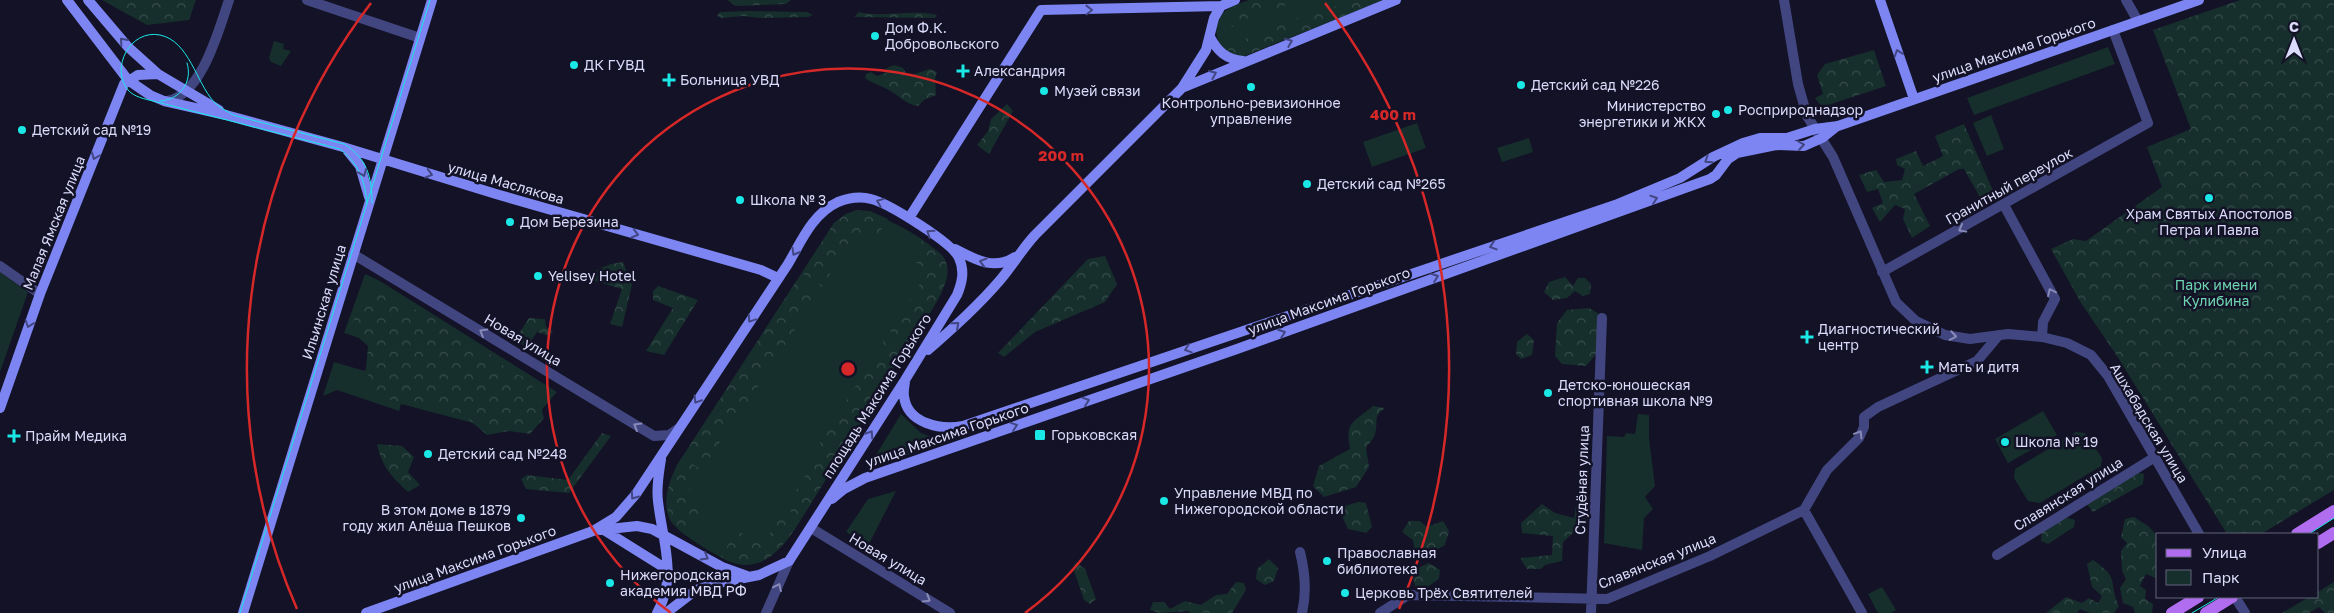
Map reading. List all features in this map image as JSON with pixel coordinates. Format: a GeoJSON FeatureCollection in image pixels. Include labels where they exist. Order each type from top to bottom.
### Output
{"type":"FeatureCollection","features":[{"type":"Feature","properties":{"kind":"main road","name":"улица Маслякова"},"geometry":{"type":"LineString","coordinates":[[67,0],[128,80],[150,95],[344,147],[382,161],[761,270],[778,278]]}},
{"type":"Feature","properties":{"kind":"main road","name":"улица Маслякова"},"geometry":{"type":"LineString","coordinates":[[88,0],[128,47],[158,74],[226,115]]}},
{"type":"Feature","properties":{"kind":"main road","name":"Ильинская улица"},"geometry":{"type":"LineString","coordinates":[[243,613],[432,0]]}},
{"type":"Feature","properties":{"kind":"main road"},"geometry":{"type":"LineString","coordinates":[[909,218],[1041,10],[1221,6],[1235,0]]}},
{"type":"Feature","properties":{"kind":"main road"},"geometry":{"type":"LineString","coordinates":[[1182,88],[1396,0]]}},
{"type":"Feature","properties":{"kind":"main road"},"geometry":{"type":"LineString","coordinates":[[1880,0],[1914,99]]}},
{"type":"Feature","properties":{"kind":"main road","name":"улица Максима Горького"},"geometry":{"type":"LineString","coordinates":[[825,505],[844,489],[865,478],[1236,349],[1592,216],[1680,178],[1713,157],[1743,143],[1760,138],[1787,138],[1815,129],[1838,126],[2199,0]]}},
{"type":"Feature","properties":{"kind":"main road"},"geometry":{"type":"LineString","coordinates":[[920,357],[970,313],[1046,224],[1182,88],[1206,50],[1214,18],[1221,6]]}},
{"type":"Feature","properties":{"kind":"main road"},"geometry":{"type":"LineString","coordinates":[[1210,37],[1220,52],[1230,59],[1244,61]]}},
{"type":"Feature","properties":{"kind":"main road"},"geometry":{"type":"LineString","coordinates":[[128,80],[138,75],[158,74]]}},
{"type":"Feature","properties":{"kind":"main road","name":"Малая Ямская улица"},"geometry":{"type":"LineString","coordinates":[[0,408],[40,294],[116,102],[128,80]]}},
{"type":"Feature","properties":{"kind":"main road","name":"улица Максима Горького"},"geometry":{"type":"LineString","coordinates":[[905,380],[904,396],[908,407],[915,416],[935,426],[950,428],[963,426],[1592,216],[1710,179],[1716,175],[1728,159],[1737,153],[1776,145],[1804,146],[1822,138],[1838,126]]}},
{"type":"Feature","properties":{"kind":"main road"},"geometry":{"type":"LineString","coordinates":[[344,147],[360,166],[370,193],[369,205]]}},
{"type":"Feature","properties":{"kind":"main road"},"geometry":{"type":"LineString","coordinates":[[593,531],[616,517],[627,507],[811,225],[827,209],[837,203],[859,197],[869,198],[889,206],[952,247],[985,263],[1003,263],[1016,257]]}},
{"type":"Feature","properties":{"kind":"main road","name":"площадь Максима Горького"},"geometry":{"type":"LineString","coordinates":[[789,561],[920,357],[957,295],[962,284],[961,264],[952,247]]}},
{"type":"Feature","properties":{"kind":"main road"},"geometry":{"type":"LineString","coordinates":[[657,613],[664,601],[668,570],[657,489],[661,455]]}},
{"type":"Feature","properties":{"kind":"main road"},"geometry":{"type":"LineString","coordinates":[[2299,533],[2334,511]]}},
{"type":"Feature","properties":{"kind":"main road"},"geometry":{"type":"LineString","coordinates":[[593,531],[637,526],[664,534],[722,567],[747,576]]}},
{"type":"Feature","properties":{"kind":"main road"},"geometry":{"type":"LineString","coordinates":[[604,530],[668,570]]}},
{"type":"Feature","properties":{"kind":"main road","name":"улица Максима Горького"},"geometry":{"type":"LineString","coordinates":[[366,613],[593,531]]}},
{"type":"Feature","properties":{"kind":"main road"},"geometry":{"type":"LineString","coordinates":[[2319,542],[2334,532]]}},
{"type":"Feature","properties":{"kind":"main road"},"geometry":{"type":"LineString","coordinates":[[666,613],[696,590],[769,571],[789,561]]}},
{"type":"Feature","properties":{"kind":"main road"},"geometry":{"type":"LineString","coordinates":[[2172,613],[2196,598]]}},
{"type":"Feature","properties":{"kind":"main road"},"geometry":{"type":"LineString","coordinates":[[2206,613],[2232,598]]}},
{"type":"Feature","properties":{"kind":"street"},"geometry":{"type":"LineString","coordinates":[[167,101],[172,100],[187,90],[198,77],[206,63],[229,0]]}},
{"type":"Feature","properties":{"kind":"street"},"geometry":{"type":"LineString","coordinates":[[307,0],[420,38]]}},
{"type":"Feature","properties":{"kind":"street","name":"Ашхабадская улица"},"geometry":{"type":"LineString","coordinates":[[1784,0],[1798,84],[1807,116],[1833,157],[1896,302],[1916,321],[1946,335],[1970,339],[2008,334],[2042,337],[2067,343],[2091,355],[2108,376],[2198,533]]}},
{"type":"Feature","properties":{"kind":"street"},"geometry":{"type":"LineString","coordinates":[[2126,0],[2138,21]]}},
{"type":"Feature","properties":{"kind":"street","name":"Гранитный переулок"},"geometry":{"type":"LineString","coordinates":[[1882,272],[2148,123],[2113,30]]}},
{"type":"Feature","properties":{"kind":"street"},"geometry":{"type":"LineString","coordinates":[[2004,205],[2055,299],[2043,322],[2042,337]]}},
{"type":"Feature","properties":{"kind":"street","name":"Новая улица"},"geometry":{"type":"LineString","coordinates":[[353,254],[654,436],[669,435],[680,428]]}},
{"type":"Feature","properties":{"kind":"street"},"geometry":{"type":"LineString","coordinates":[[0,266],[40,294]]}},
{"type":"Feature","properties":{"kind":"street","name":"Студёная улица"},"geometry":{"type":"LineString","coordinates":[[1591,613],[1602,318]]}},
{"type":"Feature","properties":{"kind":"street"},"geometry":{"type":"LineString","coordinates":[[1862,613],[1804,510],[1827,470],[1859,438],[1864,427],[1864,417],[1878,407],[1976,360],[1999,335]]}},
{"type":"Feature","properties":{"kind":"street","name":"Славянская улица"},"geometry":{"type":"LineString","coordinates":[[1997,555],[2155,457]]}},
{"type":"Feature","properties":{"kind":"street","name":"Славянская улица"},"geometry":{"type":"LineString","coordinates":[[1380,613],[1408,595],[1607,599],[1710,556],[1804,510]]}},
{"type":"Feature","properties":{"kind":"street","name":"Новая улица"},"geometry":{"type":"LineString","coordinates":[[811,528],[950,613]]}},
{"type":"Feature","properties":{"kind":"street"},"geometry":{"type":"LineString","coordinates":[[1300,552],[1305,571],[1302,613]]}},
{"type":"Feature","properties":{"kind":"street"},"geometry":{"type":"LineString","coordinates":[[766,613],[789,561]]}},
{"type":"Feature","properties":{"kind":"street"},"geometry":{"type":"LineString","coordinates":[[2235,598],[2245,613]]}},
{"type":"Feature","properties":{"kind":"green space"},"geometry":{"type":"Polygon","coordinates":[[[102,0],[196,0],[189,20],[147,25],[102,0]]]}},
{"type":"Feature","properties":{"kind":"green space"},"geometry":{"type":"Polygon","coordinates":[[[727,0],[791,0],[786,4],[736,6],[727,0]]]}},
{"type":"Feature","properties":{"kind":"green space"},"geometry":{"type":"Polygon","coordinates":[[[1249,0],[1383,0],[1244,56],[1235,55],[1222,47],[1217,35],[1217,23],[1224,12],[1249,0]]]}},
{"type":"Feature","properties":{"kind":"green space"},"geometry":{"type":"Polygon","coordinates":[[[1249,0],[1299,0],[1262,15],[1261,12],[1256,14],[1257,17],[1247,18],[1248,20],[1232,27],[1225,12],[1249,0]]]}},
{"type":"Feature","properties":{"kind":"green space"},"geometry":{"type":"Polygon","coordinates":[[[1343,0],[1366,0],[1369,6],[1244,56],[1237,57],[1226,51],[1238,42],[1254,35],[1255,37],[1263,32],[1264,34],[1269,32],[1268,30],[1329,5],[1331,8],[1336,6],[1335,3],[1337,2],[1339,4],[1344,2],[1343,0]]]}},
{"type":"Feature","properties":{"kind":"green space","name":"Парк имени Кулибина"},"geometry":{"type":"Polygon","coordinates":[[[2240,0],[2334,0],[2334,490],[2263,533],[2226,533],[2117,356],[2081,303],[2051,249],[2073,239],[2086,241],[2162,187],[2147,147],[2191,129],[2153,30],[2240,0]]]}},
{"type":"Feature","properties":{"kind":"green space"},"geometry":{"type":"Polygon","coordinates":[[[720,12],[807,12],[813,15],[808,17],[761,18],[743,16],[721,18],[717,16],[720,12]]]}},
{"type":"Feature","properties":{"kind":"green space"},"geometry":{"type":"Polygon","coordinates":[[[859,12],[868,14],[927,13],[937,15],[935,18],[854,17],[859,12]]]}},
{"type":"Feature","properties":{"kind":"green space"},"geometry":{"type":"Polygon","coordinates":[[[274,41],[284,44],[283,49],[291,51],[281,66],[271,62],[269,58],[274,41]]]}},
{"type":"Feature","properties":{"kind":"green space"},"geometry":{"type":"Polygon","coordinates":[[[2108,47],[2115,64],[1974,115],[1967,98],[2108,47]]]}},
{"type":"Feature","properties":{"kind":"green space"},"geometry":{"type":"Polygon","coordinates":[[[1874,50],[1886,86],[1822,107],[1815,98],[1823,94],[1817,75],[1825,64],[1874,50]]]}},
{"type":"Feature","properties":{"kind":"green space"},"geometry":{"type":"Polygon","coordinates":[[[894,65],[903,68],[908,76],[930,69],[937,72],[935,79],[936,95],[924,100],[918,106],[913,105],[865,78],[866,74],[871,72],[877,76],[885,73],[887,68],[894,65]]]}},
{"type":"Feature","properties":{"kind":"green space"},"geometry":{"type":"Polygon","coordinates":[[[1007,104],[1013,111],[989,154],[977,145],[988,131],[991,119],[1007,104]]]}},
{"type":"Feature","properties":{"kind":"green space"},"geometry":{"type":"Polygon","coordinates":[[[1991,115],[2004,149],[1987,156],[1973,123],[1991,115]]]}},
{"type":"Feature","properties":{"kind":"green space"},"geometry":{"type":"Polygon","coordinates":[[[1417,123],[1426,148],[1372,167],[1363,142],[1417,123]]]}},
{"type":"Feature","properties":{"kind":"green space"},"geometry":{"type":"Polygon","coordinates":[[[1964,124],[1994,193],[1981,199],[1964,169],[1959,169],[1914,194],[1930,226],[1912,238],[1903,219],[1905,209],[1895,205],[1880,222],[1872,208],[1883,203],[1878,189],[1867,192],[1859,175],[1876,170],[1884,182],[1902,180],[1905,169],[1897,165],[1896,159],[1916,151],[1923,166],[1943,156],[1935,136],[1964,124]]]}},
{"type":"Feature","properties":{"kind":"green space"},"geometry":{"type":"Polygon","coordinates":[[[1529,138],[1533,152],[1502,162],[1497,148],[1529,138]]]}},
{"type":"Feature","properties":{"kind":"green space"},"geometry":{"type":"Polygon","coordinates":[[[857,210],[879,216],[908,230],[933,248],[947,265],[946,282],[789,537],[777,551],[760,562],[740,565],[731,562],[690,539],[670,520],[667,513],[666,499],[672,478],[677,465],[834,223],[846,214],[857,210]]]}},
{"type":"Feature","properties":{"kind":"green space"},"geometry":{"type":"Polygon","coordinates":[[[857,210],[870,211],[888,219],[876,237],[865,230],[854,236],[822,287],[802,273],[834,223],[846,214],[857,210]]]}},
{"type":"Feature","properties":{"kind":"green space"},"geometry":{"type":"Polygon","coordinates":[[[922,241],[942,255],[947,265],[947,276],[938,300],[910,343],[890,331],[923,279],[923,267],[911,259],[922,241]]]}},
{"type":"Feature","properties":{"kind":"green space"},"geometry":{"type":"Polygon","coordinates":[[[1105,256],[1117,284],[1105,302],[1035,332],[1004,357],[998,353],[1088,259],[1105,256]]]}},
{"type":"Feature","properties":{"kind":"green space"},"geometry":{"type":"Polygon","coordinates":[[[623,262],[632,285],[622,327],[610,324],[622,289],[588,279],[584,275],[611,264],[623,262]]]}},
{"type":"Feature","properties":{"kind":"green space"},"geometry":{"type":"Polygon","coordinates":[[[0,272],[28,292],[0,372],[0,272]]]}},
{"type":"Feature","properties":{"kind":"green space"},"geometry":{"type":"Polygon","coordinates":[[[365,274],[380,281],[557,392],[534,419],[473,423],[401,404],[399,411],[337,390],[323,396],[334,362],[365,371],[374,343],[344,333],[365,274]]]}},
{"type":"Feature","properties":{"kind":"green space"},"geometry":{"type":"Polygon","coordinates":[[[1565,277],[1573,286],[1578,278],[1585,278],[1591,284],[1590,294],[1583,296],[1575,291],[1567,298],[1553,300],[1544,292],[1549,282],[1565,277]]]}},
{"type":"Feature","properties":{"kind":"green space"},"geometry":{"type":"Polygon","coordinates":[[[797,280],[818,294],[734,424],[732,423],[707,462],[687,450],[797,280]]]}},
{"type":"Feature","properties":{"kind":"green space"},"geometry":{"type":"Polygon","coordinates":[[[658,286],[698,300],[664,355],[646,351],[673,308],[653,300],[653,291],[658,286]]]}},
{"type":"Feature","properties":{"kind":"green space"},"geometry":{"type":"Polygon","coordinates":[[[372,293],[392,294],[416,310],[437,320],[467,344],[493,356],[509,371],[528,379],[538,395],[544,418],[530,434],[509,431],[487,435],[467,418],[445,410],[375,397],[366,368],[368,346],[350,330],[359,306],[372,293]]]}},
{"type":"Feature","properties":{"kind":"green space"},"geometry":{"type":"Polygon","coordinates":[[[1589,308],[1599,314],[1597,353],[1586,366],[1562,364],[1555,356],[1557,323],[1567,310],[1589,308]]]}},
{"type":"Feature","properties":{"kind":"green space"},"geometry":{"type":"Polygon","coordinates":[[[529,318],[545,319],[546,327],[553,331],[549,336],[537,332],[526,348],[516,338],[529,318]]]}},
{"type":"Feature","properties":{"kind":"green space"},"geometry":{"type":"Polygon","coordinates":[[[1527,334],[1534,340],[1532,355],[1521,359],[1516,354],[1517,342],[1527,334]]]}},
{"type":"Feature","properties":{"kind":"green space"},"geometry":{"type":"Polygon","coordinates":[[[885,339],[905,351],[802,518],[785,508],[809,470],[805,467],[885,339]]]}},
{"type":"Feature","properties":{"kind":"green space"},"geometry":{"type":"Polygon","coordinates":[[[1373,406],[1385,408],[1377,417],[1374,436],[1366,448],[1369,467],[1356,487],[1324,497],[1313,486],[1319,466],[1350,449],[1349,433],[1352,423],[1373,406]]]}},
{"type":"Feature","properties":{"kind":"green space"},"geometry":{"type":"Polygon","coordinates":[[[2043,411],[2057,435],[2008,463],[1995,439],[2043,411]]]}},
{"type":"Feature","properties":{"kind":"green space"},"geometry":{"type":"Polygon","coordinates":[[[901,414],[921,433],[943,441],[941,444],[868,468],[901,414]]]}},
{"type":"Feature","properties":{"kind":"green space"},"geometry":{"type":"Polygon","coordinates":[[[1638,414],[1649,415],[1649,438],[1655,486],[1645,497],[1653,509],[1644,518],[1642,550],[1604,543],[1607,436],[1624,437],[1626,433],[1635,434],[1638,414]]]}},
{"type":"Feature","properties":{"kind":"green space"},"geometry":{"type":"Polygon","coordinates":[[[2076,432],[2085,433],[2102,458],[2101,466],[2040,503],[2028,501],[2014,478],[2015,469],[2076,432]]]}},
{"type":"Feature","properties":{"kind":"green space"},"geometry":{"type":"Polygon","coordinates":[[[602,433],[611,436],[569,493],[526,489],[521,479],[527,475],[568,480],[602,433]]]}},
{"type":"Feature","properties":{"kind":"green space"},"geometry":{"type":"Polygon","coordinates":[[[377,444],[402,446],[414,457],[408,472],[420,485],[408,492],[392,476],[385,465],[377,444]]]}},
{"type":"Feature","properties":{"kind":"green space"},"geometry":{"type":"Polygon","coordinates":[[[682,457],[702,470],[690,490],[688,499],[693,505],[704,511],[687,536],[677,529],[671,520],[667,499],[671,478],[682,457]]]}},
{"type":"Feature","properties":{"kind":"green space"},"geometry":{"type":"Polygon","coordinates":[[[2135,472],[2144,474],[2143,484],[2093,512],[2086,503],[2135,472]]]}},
{"type":"Feature","properties":{"kind":"green space"},"geometry":{"type":"Polygon","coordinates":[[[896,491],[868,546],[846,532],[868,499],[896,491]]]}},
{"type":"Feature","properties":{"kind":"green space"},"geometry":{"type":"Polygon","coordinates":[[[1584,500],[1591,510],[1588,521],[1576,522],[1573,533],[1563,542],[1562,561],[1545,565],[1541,569],[1527,569],[1520,558],[1552,555],[1553,536],[1522,533],[1521,523],[1542,504],[1555,513],[1574,518],[1576,506],[1584,500]]]}},
{"type":"Feature","properties":{"kind":"green space"},"geometry":{"type":"Polygon","coordinates":[[[1358,502],[1366,503],[1372,527],[1366,533],[1348,529],[1342,516],[1345,506],[1358,502]]]}},
{"type":"Feature","properties":{"kind":"green space"},"geometry":{"type":"Polygon","coordinates":[[[781,515],[797,526],[782,545],[765,560],[746,565],[734,563],[721,557],[737,530],[754,539],[764,539],[768,536],[781,515]]]}},
{"type":"Feature","properties":{"kind":"green space"},"geometry":{"type":"Polygon","coordinates":[[[2065,517],[2075,520],[2074,527],[2048,544],[2041,541],[2042,531],[2065,517]]]}},
{"type":"Feature","properties":{"kind":"green space"},"geometry":{"type":"Polygon","coordinates":[[[2134,517],[2156,534],[2156,578],[2146,574],[2140,586],[2146,590],[2145,599],[2153,604],[2152,613],[2135,613],[2133,607],[2123,603],[2120,588],[2126,579],[2122,571],[2121,551],[2127,543],[2121,537],[2125,519],[2134,517]]]}},
{"type":"Feature","properties":{"kind":"green space"},"geometry":{"type":"Polygon","coordinates":[[[1409,521],[1420,521],[1427,527],[1443,521],[1449,531],[1445,545],[1426,556],[1415,552],[1413,540],[1402,532],[1409,521]]]}},
{"type":"Feature","properties":{"kind":"green space"},"geometry":{"type":"Polygon","coordinates":[[[1269,559],[1278,568],[1274,581],[1265,585],[1256,579],[1257,569],[1269,559]]]}},
{"type":"Feature","properties":{"kind":"green space"},"geometry":{"type":"Polygon","coordinates":[[[2093,560],[2108,572],[2111,577],[2119,606],[2114,613],[2090,613],[2080,609],[2077,613],[2046,613],[2066,597],[2082,603],[2089,598],[2098,603],[2102,596],[2092,587],[2087,564],[2093,560]]]}},
{"type":"Feature","properties":{"kind":"green space"},"geometry":{"type":"Polygon","coordinates":[[[1076,562],[1085,569],[1096,599],[1090,604],[1084,600],[1073,568],[1076,562]]]}},
{"type":"Feature","properties":{"kind":"green space"},"geometry":{"type":"Polygon","coordinates":[[[1429,563],[1440,570],[1439,579],[1426,588],[1416,588],[1413,579],[1420,567],[1429,563]]]}},
{"type":"Feature","properties":{"kind":"green space"},"geometry":{"type":"Polygon","coordinates":[[[1236,582],[1244,583],[1246,590],[1232,613],[1189,613],[1189,611],[1160,613],[1150,610],[1153,602],[1164,602],[1170,609],[1185,601],[1201,605],[1216,595],[1227,594],[1236,582]]]}},
{"type":"Feature","properties":{"kind":"green space"},"geometry":{"type":"Polygon","coordinates":[[[2334,582],[2334,613],[2325,613],[2319,607],[2309,613],[2282,613],[2307,598],[2319,598],[2319,591],[2334,582]]]}},
{"type":"Feature","properties":{"kind":"green space"},"geometry":{"type":"Polygon","coordinates":[[[1882,587],[1896,610],[1891,613],[1878,613],[1868,594],[1882,587]]]}},
{"type":"Feature","properties":{"kind":"tram line"},"geometry":{"type":"LineString","coordinates":[[240,613],[430,0]]}},
{"type":"Feature","properties":{"kind":"tram line"},"geometry":{"type":"LineString","coordinates":[[367,203],[362,179],[356,166],[340,149],[133,94],[128,90],[123,81],[121,71],[122,61],[126,52],[140,38],[149,35],[160,35],[170,39],[185,54],[208,94],[221,108],[233,115],[344,144],[358,155],[367,169],[371,185],[372,203]]}},
{"type":"Feature","properties":{"kind":"tram line"},"geometry":{"type":"LineString","coordinates":[[160,101],[174,97],[183,89],[188,77],[187,63]]}},
{"type":"Feature","properties":{"kind":"tram line"},"geometry":{"type":"LineString","coordinates":[[2311,533],[2334,518]]}},
{"type":"Feature","properties":{"kind":"tram line"},"geometry":{"type":"LineString","coordinates":[[2192,613],[2217,598]]}},
{"type":"Feature","properties":{"kind":"place","name":"Дом Ф.К. Добровольского"},"geometry":{"type":"Point","coordinates":[875,36]}},
{"type":"Feature","properties":{"kind":"place","name":"ДК ГУВД"},"geometry":{"type":"Point","coordinates":[574,65]}},
{"type":"Feature","properties":{"kind":"place","name":"Александрия"},"geometry":{"type":"Point","coordinates":[963,71]}},
{"type":"Feature","properties":{"kind":"place","name":"Больница УВД"},"geometry":{"type":"Point","coordinates":[669,80]}},
{"type":"Feature","properties":{"kind":"place","name":"Детский сад №226"},"geometry":{"type":"Point","coordinates":[1521,85]}},
{"type":"Feature","properties":{"kind":"place","name":"Контрольно-ревизионное управление"},"geometry":{"type":"Point","coordinates":[1251,87]}},
{"type":"Feature","properties":{"kind":"place","name":"Музей связи"},"geometry":{"type":"Point","coordinates":[1044,91]}},
{"type":"Feature","properties":{"kind":"place","name":"Росприроднадзор"},"geometry":{"type":"Point","coordinates":[1728,110]}},
{"type":"Feature","properties":{"kind":"place","name":"Министерство энергетики и ЖКХ"},"geometry":{"type":"Point","coordinates":[1716,114]}},
{"type":"Feature","properties":{"kind":"place","name":"Детский сад №19"},"geometry":{"type":"Point","coordinates":[22,130]}},
{"type":"Feature","properties":{"kind":"place","name":"Детский сад №265"},"geometry":{"type":"Point","coordinates":[1307,184]}},
{"type":"Feature","properties":{"kind":"place","name":"Храм Святых Апостолов Петра и Павла"},"geometry":{"type":"Point","coordinates":[2209,198]}},
{"type":"Feature","properties":{"kind":"place","name":"Школа № 3"},"geometry":{"type":"Point","coordinates":[740,200]}},
{"type":"Feature","properties":{"kind":"place","name":"Дом Березина"},"geometry":{"type":"Point","coordinates":[510,222]}},
{"type":"Feature","properties":{"kind":"place","name":"Yelisey Hotel"},"geometry":{"type":"Point","coordinates":[538,276]}},
{"type":"Feature","properties":{"kind":"place","name":"Диагностический центр"},"geometry":{"type":"Point","coordinates":[1807,337]}},
{"type":"Feature","properties":{"kind":"place","name":"Мать и дитя"},"geometry":{"type":"Point","coordinates":[1927,367]}},
{"type":"Feature","properties":{"kind":"place","name":"Детско-юношеская спортивная школа №9"},"geometry":{"type":"Point","coordinates":[1548,393]}},
{"type":"Feature","properties":{"kind":"place","name":"Горьковская"},"geometry":{"type":"Point","coordinates":[1040,435]}},
{"type":"Feature","properties":{"kind":"place","name":"Прайм Медика"},"geometry":{"type":"Point","coordinates":[14,436]}},
{"type":"Feature","properties":{"kind":"place","name":"Школа № 19"},"geometry":{"type":"Point","coordinates":[2005,442]}},
{"type":"Feature","properties":{"kind":"place","name":"Детский сад №248"},"geometry":{"type":"Point","coordinates":[428,454]}},
{"type":"Feature","properties":{"kind":"place","name":"Управление МВД по Нижегородской области"},"geometry":{"type":"Point","coordinates":[1164,501]}},
{"type":"Feature","properties":{"kind":"place","name":"В этом доме в 1879 году жил Алёша Пешков"},"geometry":{"type":"Point","coordinates":[521,518]}},
{"type":"Feature","properties":{"kind":"place","name":"Православная библиотека"},"geometry":{"type":"Point","coordinates":[1327,561]}},
{"type":"Feature","properties":{"kind":"place","name":"Нижегородская академия МВД РФ"},"geometry":{"type":"Point","coordinates":[610,583]}},
{"type":"Feature","properties":{"kind":"place","name":"Церковь Трёх Святителей"},"geometry":{"type":"Point","coordinates":[1345,593]}}]}
